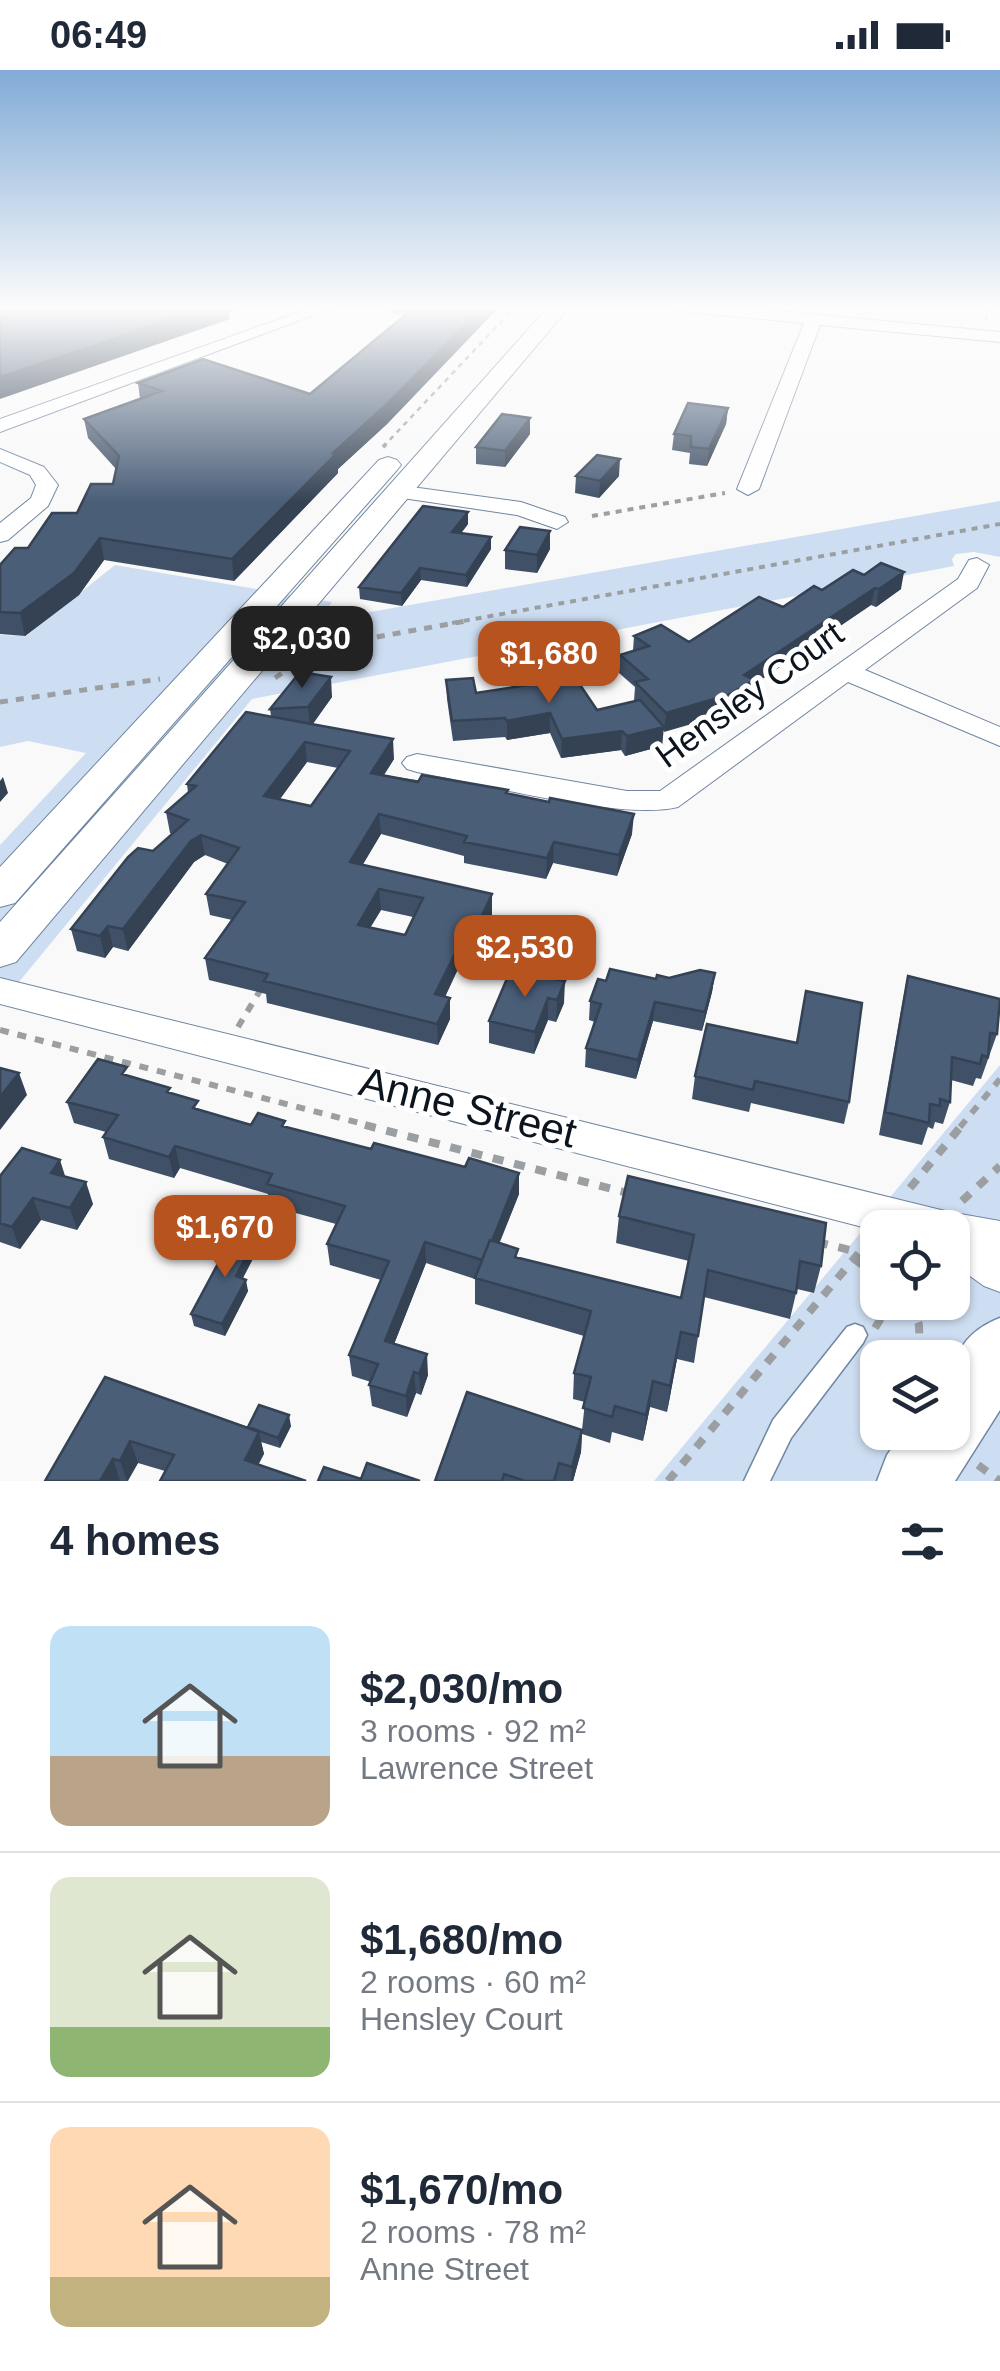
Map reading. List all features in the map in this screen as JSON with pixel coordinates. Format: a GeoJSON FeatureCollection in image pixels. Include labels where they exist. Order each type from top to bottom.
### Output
{"type":"FeatureCollection","features":[{"type":"Feature","properties":{"kind":"main road"},"geometry":{"type":"LineString","coordinates":[[970,1395],[1000,1350]]}},
{"type":"Feature","properties":{"kind":"main road"},"geometry":{"type":"LineString","coordinates":[[913,1481],[934,1450]]}},
{"type":"Feature","properties":{"kind":"street"},"geometry":{"type":"LineString","coordinates":[[0,426],[149,372]]}},
{"type":"Feature","properties":{"kind":"street"},"geometry":{"type":"LineString","coordinates":[[480,380],[486,372]]}},
{"type":"Feature","properties":{"kind":"street"},"geometry":{"type":"LineString","coordinates":[[0,951],[209,711],[382,489],[489,372]]}},
{"type":"Feature","properties":{"kind":"street"},"geometry":{"type":"LineString","coordinates":[[748,489],[793,372]]}},
{"type":"Feature","properties":{"kind":"street"},"geometry":{"type":"LineString","coordinates":[[0,455],[42,475],[46,490],[30,511],[0,534]]}},
{"type":"Feature","properties":{"kind":"street"},"geometry":{"type":"LineString","coordinates":[[382,489],[521,509],[557,522]]}},
{"type":"Feature","properties":{"kind":"street"},"geometry":{"type":"LineString","coordinates":[[0,893],[158,692],[382,489]]}},
{"type":"Feature","properties":{"kind":"street","name":"Hensley Court"},"geometry":{"type":"LineString","coordinates":[[417,762],[627,800],[660,802],[968,583],[977,565]]}},
{"type":"Feature","properties":{"kind":"street"},"geometry":{"type":"LineString","coordinates":[[846,671],[1000,737]]}},
{"type":"Feature","properties":{"kind":"street"},"geometry":{"type":"LineString","coordinates":[[158,692],[209,711]]}},
{"type":"Feature","properties":{"kind":"street","name":"Anne Street"},"geometry":{"type":"LineString","coordinates":[[0,991],[870,1210]]}},
{"type":"Feature","properties":{"kind":"street"},"geometry":{"type":"LineString","coordinates":[[970,1236],[1000,1240]]}},
{"type":"Feature","properties":{"kind":"street"},"geometry":{"type":"LineString","coordinates":[[970,1248],[1000,1272]]}},
{"type":"Feature","properties":{"kind":"lane"},"geometry":{"type":"LineString","coordinates":[[757,1481],[782,1429],[854,1334]]}},
{"type":"Feature","properties":{"kind":"path"},"geometry":{"type":"LineString","coordinates":[[592,516],[748,489]]}},
{"type":"Feature","properties":{"kind":"path"},"geometry":{"type":"LineString","coordinates":[[332,646],[1000,524]]}},
{"type":"Feature","properties":{"kind":"path"},"geometry":{"type":"LineString","coordinates":[[0,702],[158,692]]}},
{"type":"Feature","properties":{"kind":"path"},"geometry":{"type":"LineString","coordinates":[[224,1045],[264,986]]}},
{"type":"Feature","properties":{"kind":"path"},"geometry":{"type":"LineString","coordinates":[[0,1030],[632,1194]]}},
{"type":"Feature","properties":{"kind":"path"},"geometry":{"type":"LineString","coordinates":[[889,1210],[1000,1079]]}},
{"type":"Feature","properties":{"kind":"path"},"geometry":{"type":"LineString","coordinates":[[955,1210],[1000,1166]]}},
{"type":"Feature","properties":{"kind":"path"},"geometry":{"type":"LineString","coordinates":[[804,1239],[860,1259]]}},
{"type":"Feature","properties":{"kind":"path"},"geometry":{"type":"LineString","coordinates":[[668,1481],[860,1250]]}},
{"type":"Feature","properties":{"kind":"shaded area"},"geometry":{"type":"Polygon","coordinates":[[[1000,501],[1000,557],[974,552],[956,554],[952,559],[954,566],[252,699],[0,1005],[0,845],[86,753],[28,741],[0,747],[0,635],[26,636],[115,565],[332,602],[319,621],[1000,501]]]}},
{"type":"Feature","properties":{"kind":"shaded area"},"geometry":{"type":"Polygon","coordinates":[[[1000,1065],[1000,1481],[654,1481],[860,1233],[860,1320],[970,1320],[970,1210],[879,1210],[1000,1065]]]}},
{"type":"Feature","properties":{"kind":"building"},"geometry":{"type":"Polygon","coordinates":[[[168,372],[242,372],[310,394],[337,372],[419,372],[333,453],[337,453],[232,559],[100,538],[74,573],[20,613],[0,612],[0,565],[15,548],[28,548],[52,513],[77,513],[91,484],[113,484],[119,456],[84,419],[162,391],[138,383],[168,372]]]}},
{"type":"Feature","properties":{"kind":"building"},"geometry":{"type":"Polygon","coordinates":[[[688,403],[728,408],[709,449],[691,447],[691,436],[674,434],[688,403]]]}},
{"type":"Feature","properties":{"kind":"building"},"geometry":{"type":"Polygon","coordinates":[[[502,414],[530,418],[505,451],[476,447],[502,414]]]}},
{"type":"Feature","properties":{"kind":"building"},"geometry":{"type":"Polygon","coordinates":[[[597,455],[620,459],[600,481],[576,476],[597,455]]]}},
{"type":"Feature","properties":{"kind":"building"},"geometry":{"type":"Polygon","coordinates":[[[423,506],[468,512],[452,532],[491,537],[466,575],[420,568],[401,593],[359,587],[423,506]]]}},
{"type":"Feature","properties":{"kind":"building"},"geometry":{"type":"Polygon","coordinates":[[[520,527],[550,531],[537,555],[505,550],[520,527]]]}},
{"type":"Feature","properties":{"kind":"building"},"geometry":{"type":"Polygon","coordinates":[[[881,563],[904,572],[744,675],[754,680],[728,695],[666,713],[635,682],[648,679],[620,655],[649,646],[634,636],[661,625],[689,642],[759,597],[783,607],[814,586],[822,590],[853,570],[864,575],[881,563]]]}},
{"type":"Feature","properties":{"kind":"building"},"geometry":{"type":"Polygon","coordinates":[[[568,667],[597,710],[640,700],[664,727],[627,736],[622,731],[562,739],[550,713],[507,721],[452,721],[446,680],[473,678],[476,693],[528,685],[524,675],[568,667]]]}},
{"type":"Feature","properties":{"kind":"building"},"geometry":{"type":"Polygon","coordinates":[[[300,672],[331,677],[308,707],[270,709],[300,672]]]}},
{"type":"Feature","properties":{"kind":"building"},"geometry":{"type":"Polygon","coordinates":[[[246,712],[393,739],[371,773],[418,782],[422,775],[508,790],[506,793],[549,802],[550,798],[634,814],[619,855],[554,842],[547,858],[464,842],[467,836],[379,814],[350,862],[492,894],[465,952],[457,950],[435,994],[450,998],[437,1024],[264,981],[268,974],[205,958],[245,902],[206,894],[239,848],[201,835],[191,841],[123,929],[108,926],[100,936],[71,929],[128,857],[138,848],[153,851],[188,820],[166,812],[196,786],[187,784],[246,712]],[[305,742],[264,796],[311,806],[350,751],[305,742]],[[379,889],[358,925],[405,935],[423,898],[379,889]]]}},
{"type":"Feature","properties":{"kind":"building"},"geometry":{"type":"Polygon","coordinates":[[[511,969],[565,981],[557,1000],[548,998],[535,1032],[489,1021],[511,969]]]}},
{"type":"Feature","properties":{"kind":"building"},"geometry":{"type":"Polygon","coordinates":[[[610,969],[656,979],[657,975],[669,978],[700,970],[715,973],[705,1012],[655,1002],[638,1060],[586,1048],[601,1004],[590,1001],[598,979],[606,981],[610,969]]]}},
{"type":"Feature","properties":{"kind":"building"},"geometry":{"type":"Polygon","coordinates":[[[908,976],[1000,999],[997,1034],[990,1033],[988,1057],[982,1055],[980,1064],[952,1057],[950,1102],[940,1099],[940,1106],[930,1104],[929,1123],[885,1112],[908,976]]]}},
{"type":"Feature","properties":{"kind":"building"},"geometry":{"type":"Polygon","coordinates":[[[806,991],[862,1003],[849,1102],[755,1081],[753,1090],[695,1076],[707,1024],[797,1043],[806,991]]]}},
{"type":"Feature","properties":{"kind":"building"},"geometry":{"type":"Polygon","coordinates":[[[98,1059],[127,1067],[122,1074],[198,1101],[193,1108],[251,1125],[258,1113],[285,1121],[282,1126],[371,1149],[374,1143],[465,1167],[469,1158],[519,1173],[482,1260],[425,1242],[385,1341],[427,1354],[419,1374],[414,1372],[406,1396],[369,1385],[378,1364],[349,1355],[389,1261],[327,1244],[345,1206],[267,1184],[272,1174],[175,1146],[169,1157],[103,1137],[118,1115],[67,1102],[98,1059]]]}},
{"type":"Feature","properties":{"kind":"building"},"geometry":{"type":"Polygon","coordinates":[[[0,1068],[19,1073],[0,1097],[0,1068]]]}},
{"type":"Feature","properties":{"kind":"building"},"geometry":{"type":"Polygon","coordinates":[[[22,1148],[60,1160],[51,1173],[86,1182],[70,1208],[33,1198],[12,1227],[0,1223],[0,1176],[22,1148]]]}},
{"type":"Feature","properties":{"kind":"building"},"geometry":{"type":"Polygon","coordinates":[[[628,1176],[826,1223],[821,1266],[800,1261],[796,1293],[708,1270],[698,1336],[681,1332],[670,1386],[653,1381],[646,1415],[615,1406],[612,1417],[583,1408],[591,1377],[574,1373],[591,1311],[475,1278],[490,1240],[518,1249],[515,1257],[681,1298],[694,1235],[619,1216],[628,1176]]]}},
{"type":"Feature","properties":{"kind":"building"},"geometry":{"type":"Polygon","coordinates":[[[236,1230],[257,1236],[236,1276],[246,1280],[222,1324],[191,1314],[236,1230]]]}},
{"type":"Feature","properties":{"kind":"building"},"geometry":{"type":"Polygon","coordinates":[[[105,1377],[259,1432],[245,1460],[306,1481],[160,1481],[174,1455],[130,1441],[120,1461],[113,1459],[100,1481],[45,1481],[105,1377]]]}},
{"type":"Feature","properties":{"kind":"building"},"geometry":{"type":"Polygon","coordinates":[[[467,1392],[582,1430],[572,1467],[559,1463],[554,1481],[525,1481],[504,1474],[502,1481],[435,1481],[467,1392]]]}},
{"type":"Feature","properties":{"kind":"building"},"geometry":{"type":"Polygon","coordinates":[[[259,1405],[289,1415],[278,1438],[248,1427],[259,1405]]]}},
{"type":"Feature","properties":{"kind":"building"},"geometry":{"type":"Polygon","coordinates":[[[367,1463],[420,1481],[318,1481],[324,1467],[361,1479],[367,1463]]]}}]}
